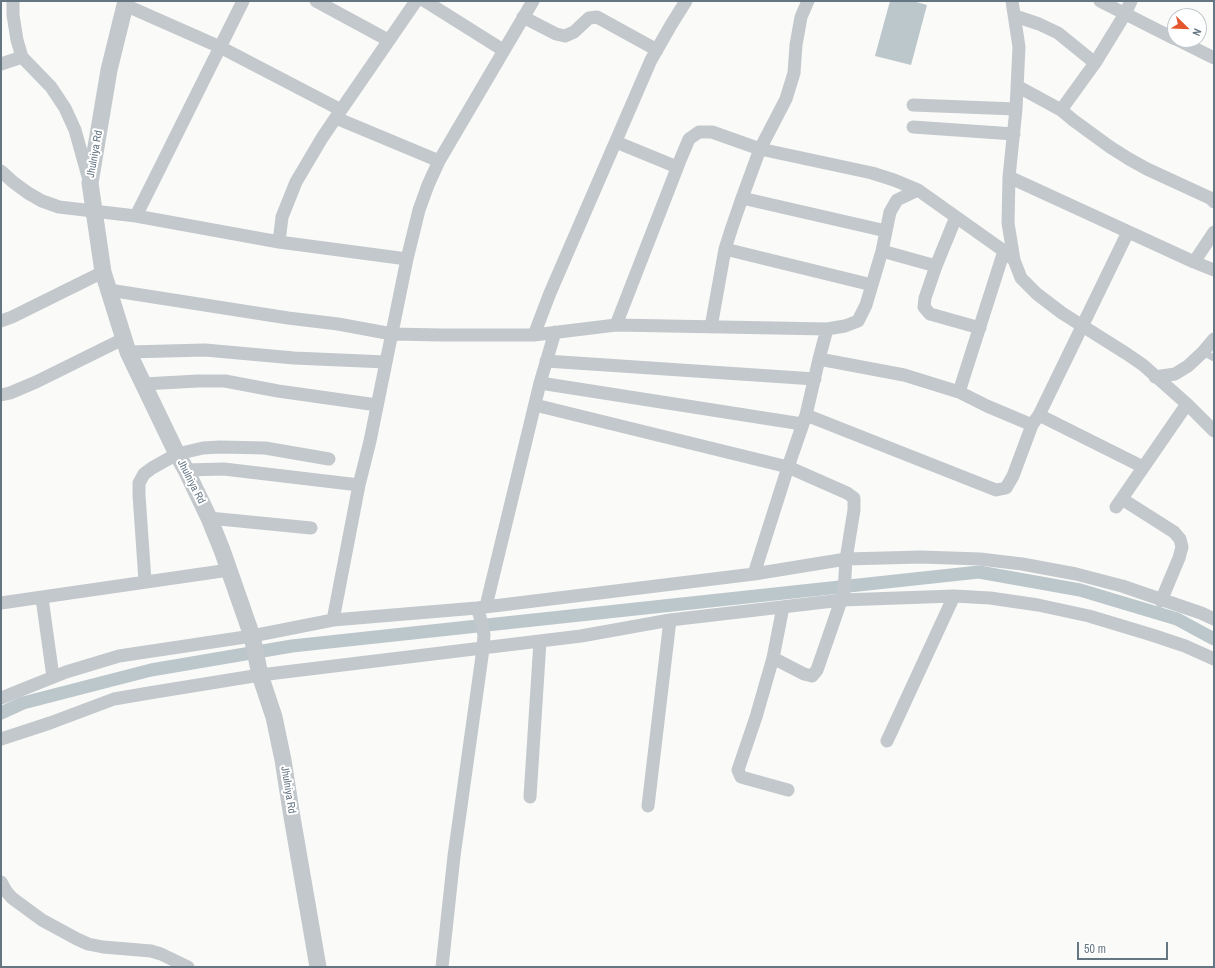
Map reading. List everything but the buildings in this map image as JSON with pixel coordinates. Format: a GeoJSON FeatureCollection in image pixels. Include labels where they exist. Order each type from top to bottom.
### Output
{"type":"FeatureCollection","features":[{"type":"Feature","properties":{"kind":"street"},"geometry":{"type":"LineString","coordinates":[[13,1],[13,15],[17,40],[22,57],[51,87],[65,108],[75,130],[90,183]]}},
{"type":"Feature","properties":{"kind":"street"},"geometry":{"type":"LineString","coordinates":[[136,216],[243,1]]}},
{"type":"Feature","properties":{"kind":"street"},"geometry":{"type":"LineString","coordinates":[[316,1],[388,40]]}},
{"type":"Feature","properties":{"kind":"street"},"geometry":{"type":"LineString","coordinates":[[279,242],[282,217],[296,182],[322,138],[416,1]]}},
{"type":"Feature","properties":{"kind":"street"},"geometry":{"type":"LineString","coordinates":[[425,1],[503,50]]}},
{"type":"Feature","properties":{"kind":"street"},"geometry":{"type":"LineString","coordinates":[[333,620],[359,485],[370,441],[419,210],[438,161],[532,1]]}},
{"type":"Feature","properties":{"kind":"street"},"geometry":{"type":"LineString","coordinates":[[534,335],[550,293],[651,60],[686,1]]}},
{"type":"Feature","properties":{"kind":"street"},"geometry":{"type":"LineString","coordinates":[[711,327],[725,249],[760,148],[786,99],[794,73],[796,45],[801,16],[808,1]]}},
{"type":"Feature","properties":{"kind":"street"},"geometry":{"type":"LineString","coordinates":[[1012,1],[1019,47],[1008,223],[1014,260],[1021,278],[1036,294],[1143,366],[1187,404],[1214,431]]}},
{"type":"Feature","properties":{"kind":"street"},"geometry":{"type":"LineString","coordinates":[[1100,1],[1167,35]]}},
{"type":"Feature","properties":{"kind":"street"},"geometry":{"type":"LineString","coordinates":[[1061,110],[1095,63],[1125,14],[1131,1]]}},
{"type":"Feature","properties":{"kind":"street"},"geometry":{"type":"LineString","coordinates":[[126,3],[220,47],[338,114],[438,161]]}},
{"type":"Feature","properties":{"kind":"street","name":"Jhulniya Rd"},"geometry":{"type":"LineString","coordinates":[[126,3],[109,70],[90,183],[103,272],[126,345],[143,384],[209,518],[229,570],[256,655],[274,717],[283,760],[318,967]]}},
{"type":"Feature","properties":{"kind":"street"},"geometry":{"type":"LineString","coordinates":[[523,16],[556,34],[565,36],[574,32],[589,18],[597,18],[657,50]]}},
{"type":"Feature","properties":{"kind":"street"},"geometry":{"type":"LineString","coordinates":[[1015,16],[1039,24],[1058,33],[1095,63]]}},
{"type":"Feature","properties":{"kind":"street"},"geometry":{"type":"LineString","coordinates":[[1194,48],[1214,58]]}},
{"type":"Feature","properties":{"kind":"street"},"geometry":{"type":"LineString","coordinates":[[1,64],[22,57]]}},
{"type":"Feature","properties":{"kind":"street"},"geometry":{"type":"LineString","coordinates":[[1016,86],[1061,110],[1110,147],[1148,169],[1210,198],[1214,202]]}},
{"type":"Feature","properties":{"kind":"street"},"geometry":{"type":"LineString","coordinates":[[913,105],[1016,109]]}},
{"type":"Feature","properties":{"kind":"street"},"geometry":{"type":"LineString","coordinates":[[912,127],[1014,134]]}},
{"type":"Feature","properties":{"kind":"street"},"geometry":{"type":"LineString","coordinates":[[616,325],[677,166],[689,139],[699,132],[712,132],[760,148],[872,173],[894,180],[918,190],[1004,251],[1014,260]]}},
{"type":"Feature","properties":{"kind":"street"},"geometry":{"type":"LineString","coordinates":[[616,142],[677,166]]}},
{"type":"Feature","properties":{"kind":"street"},"geometry":{"type":"LineString","coordinates":[[1,171],[28,193],[42,201],[59,207],[136,216],[279,242],[408,258]]}},
{"type":"Feature","properties":{"kind":"street"},"geometry":{"type":"LineString","coordinates":[[1010,177],[1214,270]]}},
{"type":"Feature","properties":{"kind":"street"},"geometry":{"type":"LineString","coordinates":[[109,290],[288,318],[338,324],[392,334],[534,335],[616,325],[827,329],[845,326],[858,321],[866,305],[882,251],[890,212],[897,200],[918,190]]}},
{"type":"Feature","properties":{"kind":"street"},"geometry":{"type":"LineString","coordinates":[[742,198],[886,231]]}},
{"type":"Feature","properties":{"kind":"street"},"geometry":{"type":"LineString","coordinates":[[956,217],[936,266],[925,298],[924,307],[930,314],[980,328]]}},
{"type":"Feature","properties":{"kind":"street"},"geometry":{"type":"LineString","coordinates":[[540,384],[804,420],[996,490],[1006,488],[1013,476],[1035,420],[1128,232]]}},
{"type":"Feature","properties":{"kind":"street"},"geometry":{"type":"LineString","coordinates":[[1194,262],[1214,232]]}},
{"type":"Feature","properties":{"kind":"street"},"geometry":{"type":"LineString","coordinates":[[725,249],[872,285]]}},
{"type":"Feature","properties":{"kind":"street"},"geometry":{"type":"LineString","coordinates":[[882,251],[936,266]]}},
{"type":"Feature","properties":{"kind":"street"},"geometry":{"type":"LineString","coordinates":[[959,392],[1004,251]]}},
{"type":"Feature","properties":{"kind":"street"},"geometry":{"type":"LineString","coordinates":[[1,321],[103,272]]}},
{"type":"Feature","properties":{"kind":"street"},"geometry":{"type":"LineString","coordinates":[[754,574],[804,420],[827,329]]}},
{"type":"Feature","properties":{"kind":"street"},"geometry":{"type":"LineString","coordinates":[[442,967],[454,856],[483,649],[484,635],[481,610],[546,361],[555,332]]}},
{"type":"Feature","properties":{"kind":"street"},"geometry":{"type":"LineString","coordinates":[[1155,377],[1175,374],[1208,355],[1214,338]]}},
{"type":"Feature","properties":{"kind":"street"},"geometry":{"type":"LineString","coordinates":[[1,395],[10,393],[126,345],[294,358],[386,362]]}},
{"type":"Feature","properties":{"kind":"street"},"geometry":{"type":"LineString","coordinates":[[819,359],[904,375],[959,392],[987,406],[1035,420],[1143,467]]}},
{"type":"Feature","properties":{"kind":"street"},"geometry":{"type":"LineString","coordinates":[[546,361],[815,379]]}},
{"type":"Feature","properties":{"kind":"street"},"geometry":{"type":"LineString","coordinates":[[143,384],[198,380],[225,382],[377,405]]}},
{"type":"Feature","properties":{"kind":"street"},"geometry":{"type":"LineString","coordinates":[[1162,600],[1179,558],[1182,547],[1180,539],[1174,532],[1119,503],[1187,404]]}},
{"type":"Feature","properties":{"kind":"street"},"geometry":{"type":"LineString","coordinates":[[535,405],[788,467],[847,493],[854,498],[854,510],[843,596],[817,670],[812,676],[804,674],[773,658]]}},
{"type":"Feature","properties":{"kind":"street"},"geometry":{"type":"LineString","coordinates":[[145,581],[139,495],[139,483],[144,474],[177,454],[203,448],[265,448],[329,459]]}},
{"type":"Feature","properties":{"kind":"street"},"geometry":{"type":"LineString","coordinates":[[186,470],[224,469],[359,485]]}},
{"type":"Feature","properties":{"kind":"street"},"geometry":{"type":"LineString","coordinates":[[209,518],[311,528]]}},
{"type":"Feature","properties":{"kind":"street"},"geometry":{"type":"LineString","coordinates":[[1,739],[50,723],[114,699],[256,655],[333,620],[481,610],[754,574],[846,564],[921,557],[987,560],[1076,574],[1122,586],[1201,613],[1214,619]]}},
{"type":"Feature","properties":{"kind":"street"},"geometry":{"type":"LineString","coordinates":[[1,603],[229,570]]}},
{"type":"Feature","properties":{"kind":"street"},"geometry":{"type":"LineString","coordinates":[[1,698],[53,677],[99,661],[119,656],[256,655],[483,649],[581,636],[670,620],[783,607],[843,596],[954,596],[990,598],[1038,605],[1089,616],[1185,646],[1214,659]]}},
{"type":"Feature","properties":{"kind":"street"},"geometry":{"type":"LineString","coordinates":[[888,741],[954,596]]}},
{"type":"Feature","properties":{"kind":"street"},"geometry":{"type":"LineString","coordinates":[[42,598],[53,677]]}},
{"type":"Feature","properties":{"kind":"street"},"geometry":{"type":"LineString","coordinates":[[783,607],[773,658],[756,717],[738,770],[741,777],[788,790]]}},
{"type":"Feature","properties":{"kind":"street"},"geometry":{"type":"LineString","coordinates":[[648,806],[670,620]]}},
{"type":"Feature","properties":{"kind":"street"},"geometry":{"type":"LineString","coordinates":[[530,797],[540,641]]}},
{"type":"Feature","properties":{"kind":"street"},"geometry":{"type":"LineString","coordinates":[[1,882],[12,898],[42,920],[77,939],[88,944],[103,947],[150,951],[161,954],[188,967]]}},
{"type":"Feature","properties":{"kind":"shaded area"},"geometry":{"type":"Polygon","coordinates":[[[890,1],[913,1],[927,5],[911,65],[875,56],[890,1]]]}},
{"type":"Feature","properties":{"kind":"waterway"},"geometry":{"type":"LineString","coordinates":[[1,713],[23,703],[151,670],[292,646],[979,572],[1080,590],[1177,619],[1214,639]]}}]}
